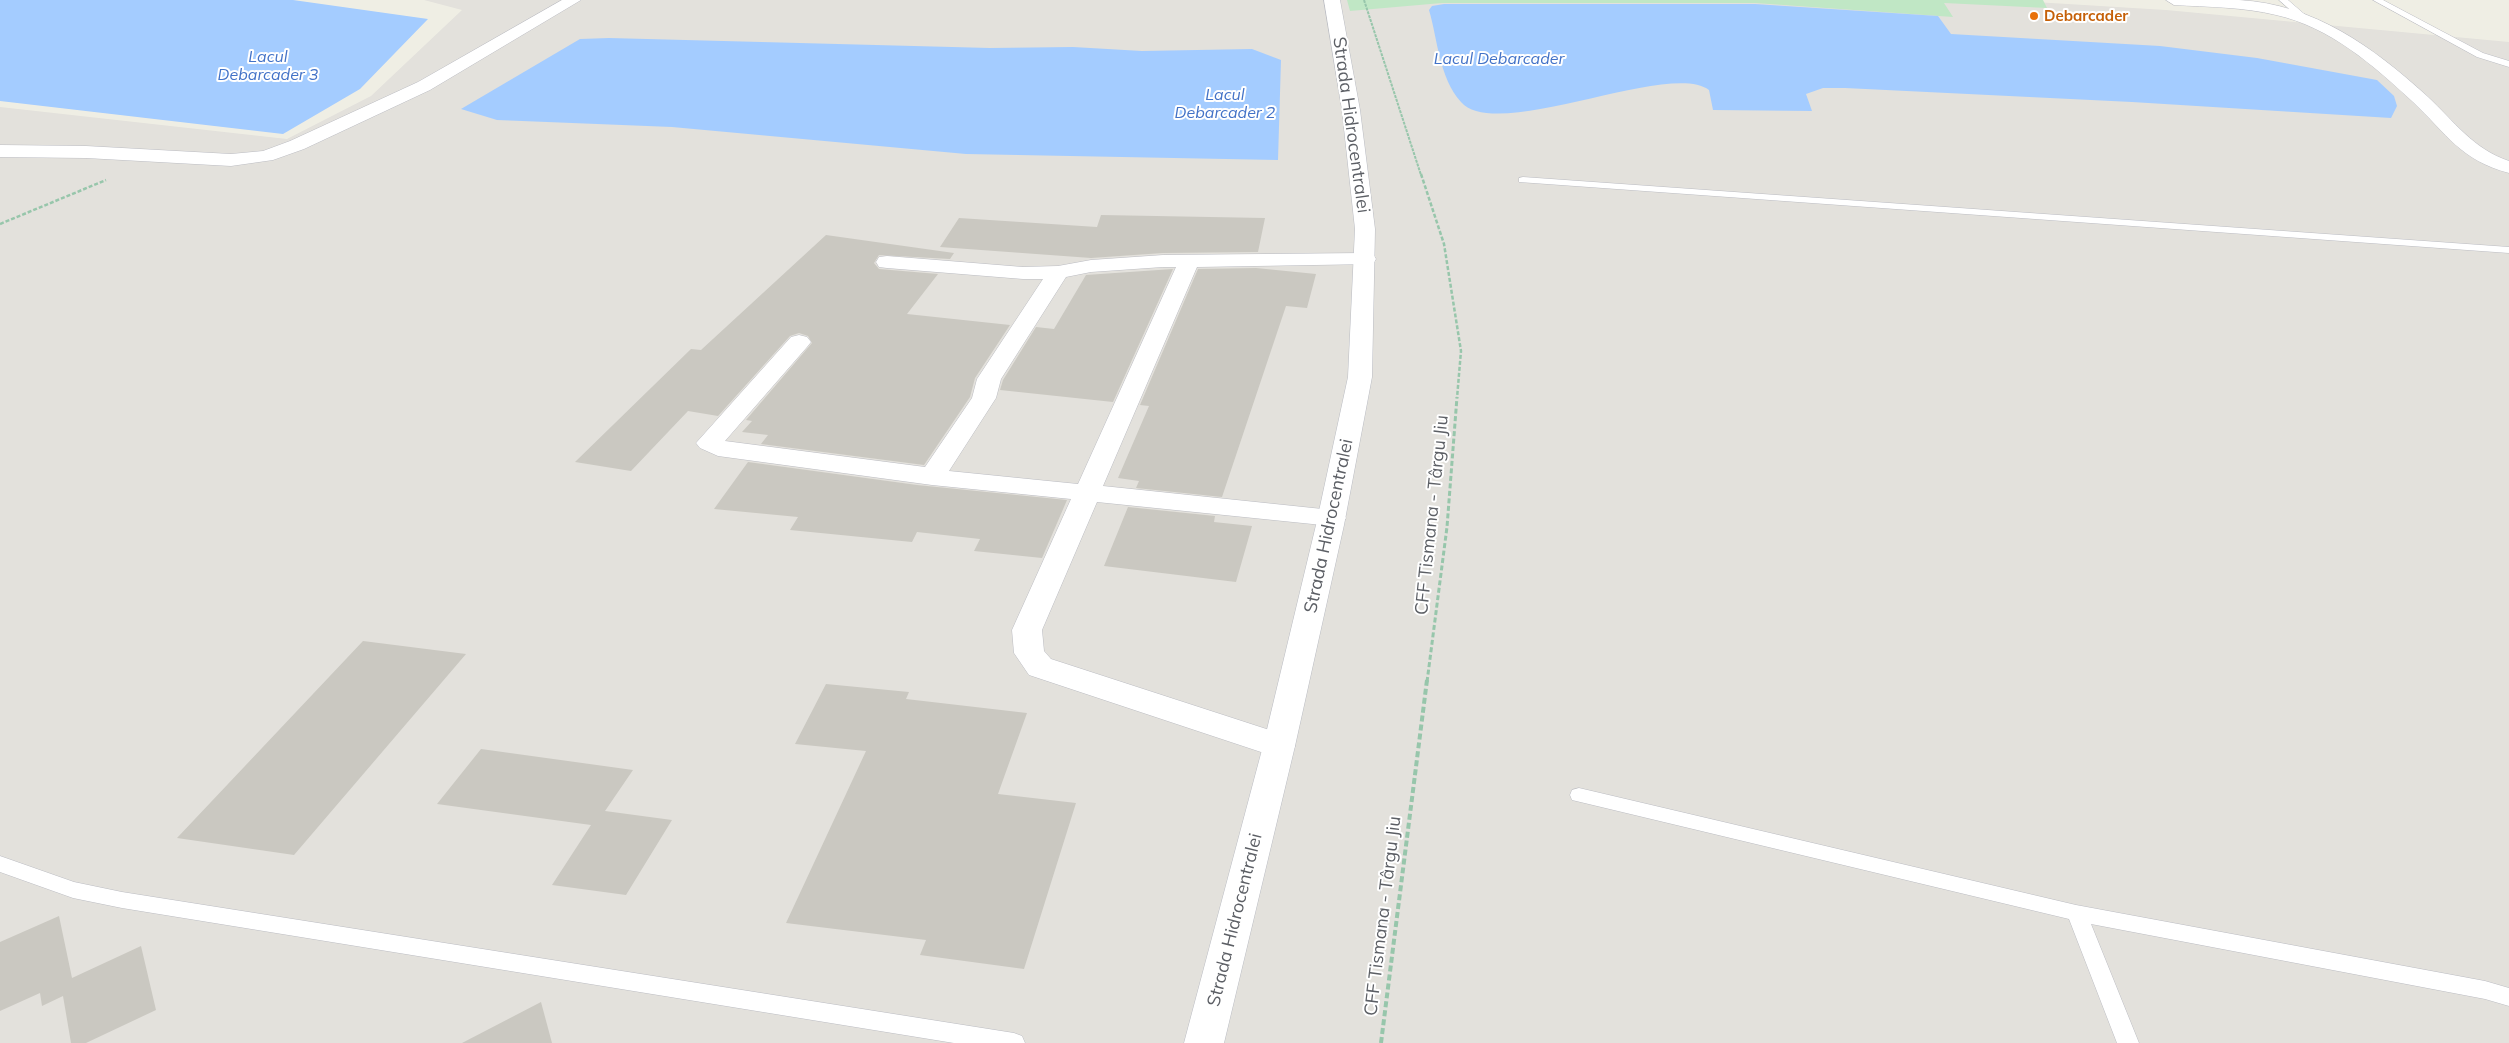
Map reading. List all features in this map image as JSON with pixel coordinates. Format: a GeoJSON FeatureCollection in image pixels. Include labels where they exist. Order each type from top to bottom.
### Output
{"type":"FeatureCollection","features":[{"type":"Feature","properties":{"kind":"street"},"geometry":{"type":"LineString","coordinates":[[0,151],[115,153],[231,160],[266,156],[298,145],[424,86],[573,0]]}},
{"type":"Feature","properties":{"kind":"street","name":"Strada Hidrocentralei"},"geometry":{"type":"LineString","coordinates":[[1204,1043],[1279,746],[1332,518],[1360,377],[1365,230],[1351,110],[1332,0]]}},
{"type":"Feature","properties":{"kind":"street"},"geometry":{"type":"LineString","coordinates":[[2163,0],[2232,20]]}},
{"type":"Feature","properties":{"kind":"street"},"geometry":{"type":"LineString","coordinates":[[2174,0],[2256,7],[2306,19],[2377,60],[2426,104],[2471,152],[2509,166]]}},
{"type":"Feature","properties":{"kind":"street"},"geometry":{"type":"LineString","coordinates":[[2262,23],[2331,32]]}},
{"type":"Feature","properties":{"kind":"street"},"geometry":{"type":"LineString","coordinates":[[887,262],[1023,272],[1058,272],[1091,266],[1189,261],[1365,259]]}},
{"type":"Feature","properties":{"kind":"street"},"geometry":{"type":"LineString","coordinates":[[1189,261],[1085,493],[1027,630],[1029,653],[1040,667],[1279,746]]}},
{"type":"Feature","properties":{"kind":"street"},"geometry":{"type":"LineString","coordinates":[[932,476],[984,398],[989,379],[1058,272]]}},
{"type":"Feature","properties":{"kind":"street"},"geometry":{"type":"LineString","coordinates":[[799,342],[709,443],[718,448],[932,476],[1332,518]]}},
{"type":"Feature","properties":{"kind":"lane"},"geometry":{"type":"LineString","coordinates":[[2283,0],[2306,19]]}},
{"type":"Feature","properties":{"kind":"lane"},"geometry":{"type":"LineString","coordinates":[[2377,0],[2480,55],[2509,64]]}},
{"type":"Feature","properties":{"kind":"lane"},"geometry":{"type":"LineString","coordinates":[[1523,180],[2509,250]]}},
{"type":"Feature","properties":{"kind":"lane"},"geometry":{"type":"LineString","coordinates":[[1579,795],[2076,913],[2475,988],[2509,997]]}},
{"type":"Feature","properties":{"kind":"lane"},"geometry":{"type":"LineString","coordinates":[[0,864],[73,890],[122,900],[1014,1043]]}},
{"type":"Feature","properties":{"kind":"lane"},"geometry":{"type":"LineString","coordinates":[[2076,913],[2128,1043]]}},
{"type":"Feature","properties":{"kind":"path","name":"CFF Tismana - Târgu Jiu"},"geometry":{"type":"LineString","coordinates":[[1364,0],[1444,244],[1461,351],[1447,527],[1381,1043]]}},
{"type":"Feature","properties":{"kind":"path"},"geometry":{"type":"LineString","coordinates":[[0,224],[109,179]]}},
{"type":"Feature","properties":{"kind":"shaded area"},"geometry":{"type":"Polygon","coordinates":[[[424,0],[2002,0],[2166,10],[2509,42],[2509,1043],[0,1043],[0,107],[287,139],[371,96],[462,10],[424,0]]]}},
{"type":"Feature","properties":{"kind":"green space"},"geometry":{"type":"Polygon","coordinates":[[[1347,0],[2043,0],[2047,8],[1944,3],[1953,17],[1755,3],[1442,3],[1350,11],[1347,0]]]}},
{"type":"Feature","properties":{"kind":"water","name":"Lacul Debarcader 3"},"geometry":{"type":"Polygon","coordinates":[[[0,0],[293,0],[428,19],[360,89],[283,134],[0,101],[0,0]]]}},
{"type":"Feature","properties":{"kind":"water","name":"Lacul Debarcader"},"geometry":{"type":"Polygon","coordinates":[[[1444,4],[1755,4],[1938,16],[1951,34],[2160,46],[2257,58],[2377,80],[2394,96],[2397,106],[2391,118],[2132,102],[1823,88],[1806,94],[1812,111],[1713,110],[1709,90],[1688,84],[1658,85],[1545,108],[1509,113],[1480,112],[1461,102],[1448,81],[1440,58],[1429,10],[1432,6],[1444,4]]]}},
{"type":"Feature","properties":{"kind":"water","name":"Lacul Debarcader 2"},"geometry":{"type":"Polygon","coordinates":[[[609,38],[990,48],[1073,47],[1142,51],[1252,49],[1281,60],[1278,160],[966,154],[672,127],[497,120],[461,109],[580,39],[609,38]]]}},
{"type":"Feature","properties":{"kind":"building"},"geometry":{"type":"Polygon","coordinates":[[[1101,215],[1265,218],[1258,252],[1163,253],[1091,258],[940,247],[959,218],[1097,227],[1101,215]]]}},
{"type":"Feature","properties":{"kind":"building"},"geometry":{"type":"Polygon","coordinates":[[[826,235],[954,253],[950,259],[879,255],[874,263],[879,269],[938,274],[907,314],[1010,325],[975,378],[970,397],[924,465],[761,444],[768,435],[742,432],[752,421],[746,420],[812,343],[808,336],[799,333],[790,336],[718,416],[688,411],[631,471],[575,462],[691,349],[701,350],[826,235]]]}},
{"type":"Feature","properties":{"kind":"building"},"geometry":{"type":"Polygon","coordinates":[[[1256,268],[1316,274],[1307,308],[1286,306],[1222,497],[1136,488],[1139,481],[1118,478],[1149,406],[1140,405],[1198,269],[1256,268]]]}},
{"type":"Feature","properties":{"kind":"building"},"geometry":{"type":"Polygon","coordinates":[[[1173,269],[1113,402],[1000,390],[1003,380],[1036,327],[1054,329],[1086,275],[1173,269]]]}},
{"type":"Feature","properties":{"kind":"building"},"geometry":{"type":"Polygon","coordinates":[[[748,462],[917,485],[1067,500],[1042,558],[974,551],[980,539],[917,532],[912,542],[790,530],[798,517],[714,509],[748,462]]]}},
{"type":"Feature","properties":{"kind":"building"},"geometry":{"type":"Polygon","coordinates":[[[1128,507],[1215,516],[1214,522],[1252,526],[1236,582],[1104,566],[1128,507]]]}},
{"type":"Feature","properties":{"kind":"building"},"geometry":{"type":"Polygon","coordinates":[[[363,641],[466,654],[294,855],[177,838],[363,641]]]}},
{"type":"Feature","properties":{"kind":"building"},"geometry":{"type":"Polygon","coordinates":[[[826,684],[909,692],[906,699],[1027,713],[998,794],[1076,803],[1024,969],[920,955],[926,940],[786,923],[866,751],[795,744],[826,684]]]}},
{"type":"Feature","properties":{"kind":"building"},"geometry":{"type":"Polygon","coordinates":[[[481,749],[633,770],[605,811],[672,820],[626,895],[552,885],[591,825],[437,804],[481,749]]]}},
{"type":"Feature","properties":{"kind":"building"},"geometry":{"type":"Polygon","coordinates":[[[59,916],[72,978],[141,946],[156,1010],[86,1043],[71,1043],[63,996],[42,1006],[40,993],[0,1011],[0,942],[59,916]]]}},
{"type":"Feature","properties":{"kind":"building"},"geometry":{"type":"Polygon","coordinates":[[[541,1002],[552,1043],[462,1043],[541,1002]]]}},
{"type":"Feature","properties":{"kind":"place","name":"Debarcader"},"geometry":{"type":"Point","coordinates":[2034,16]}}]}
